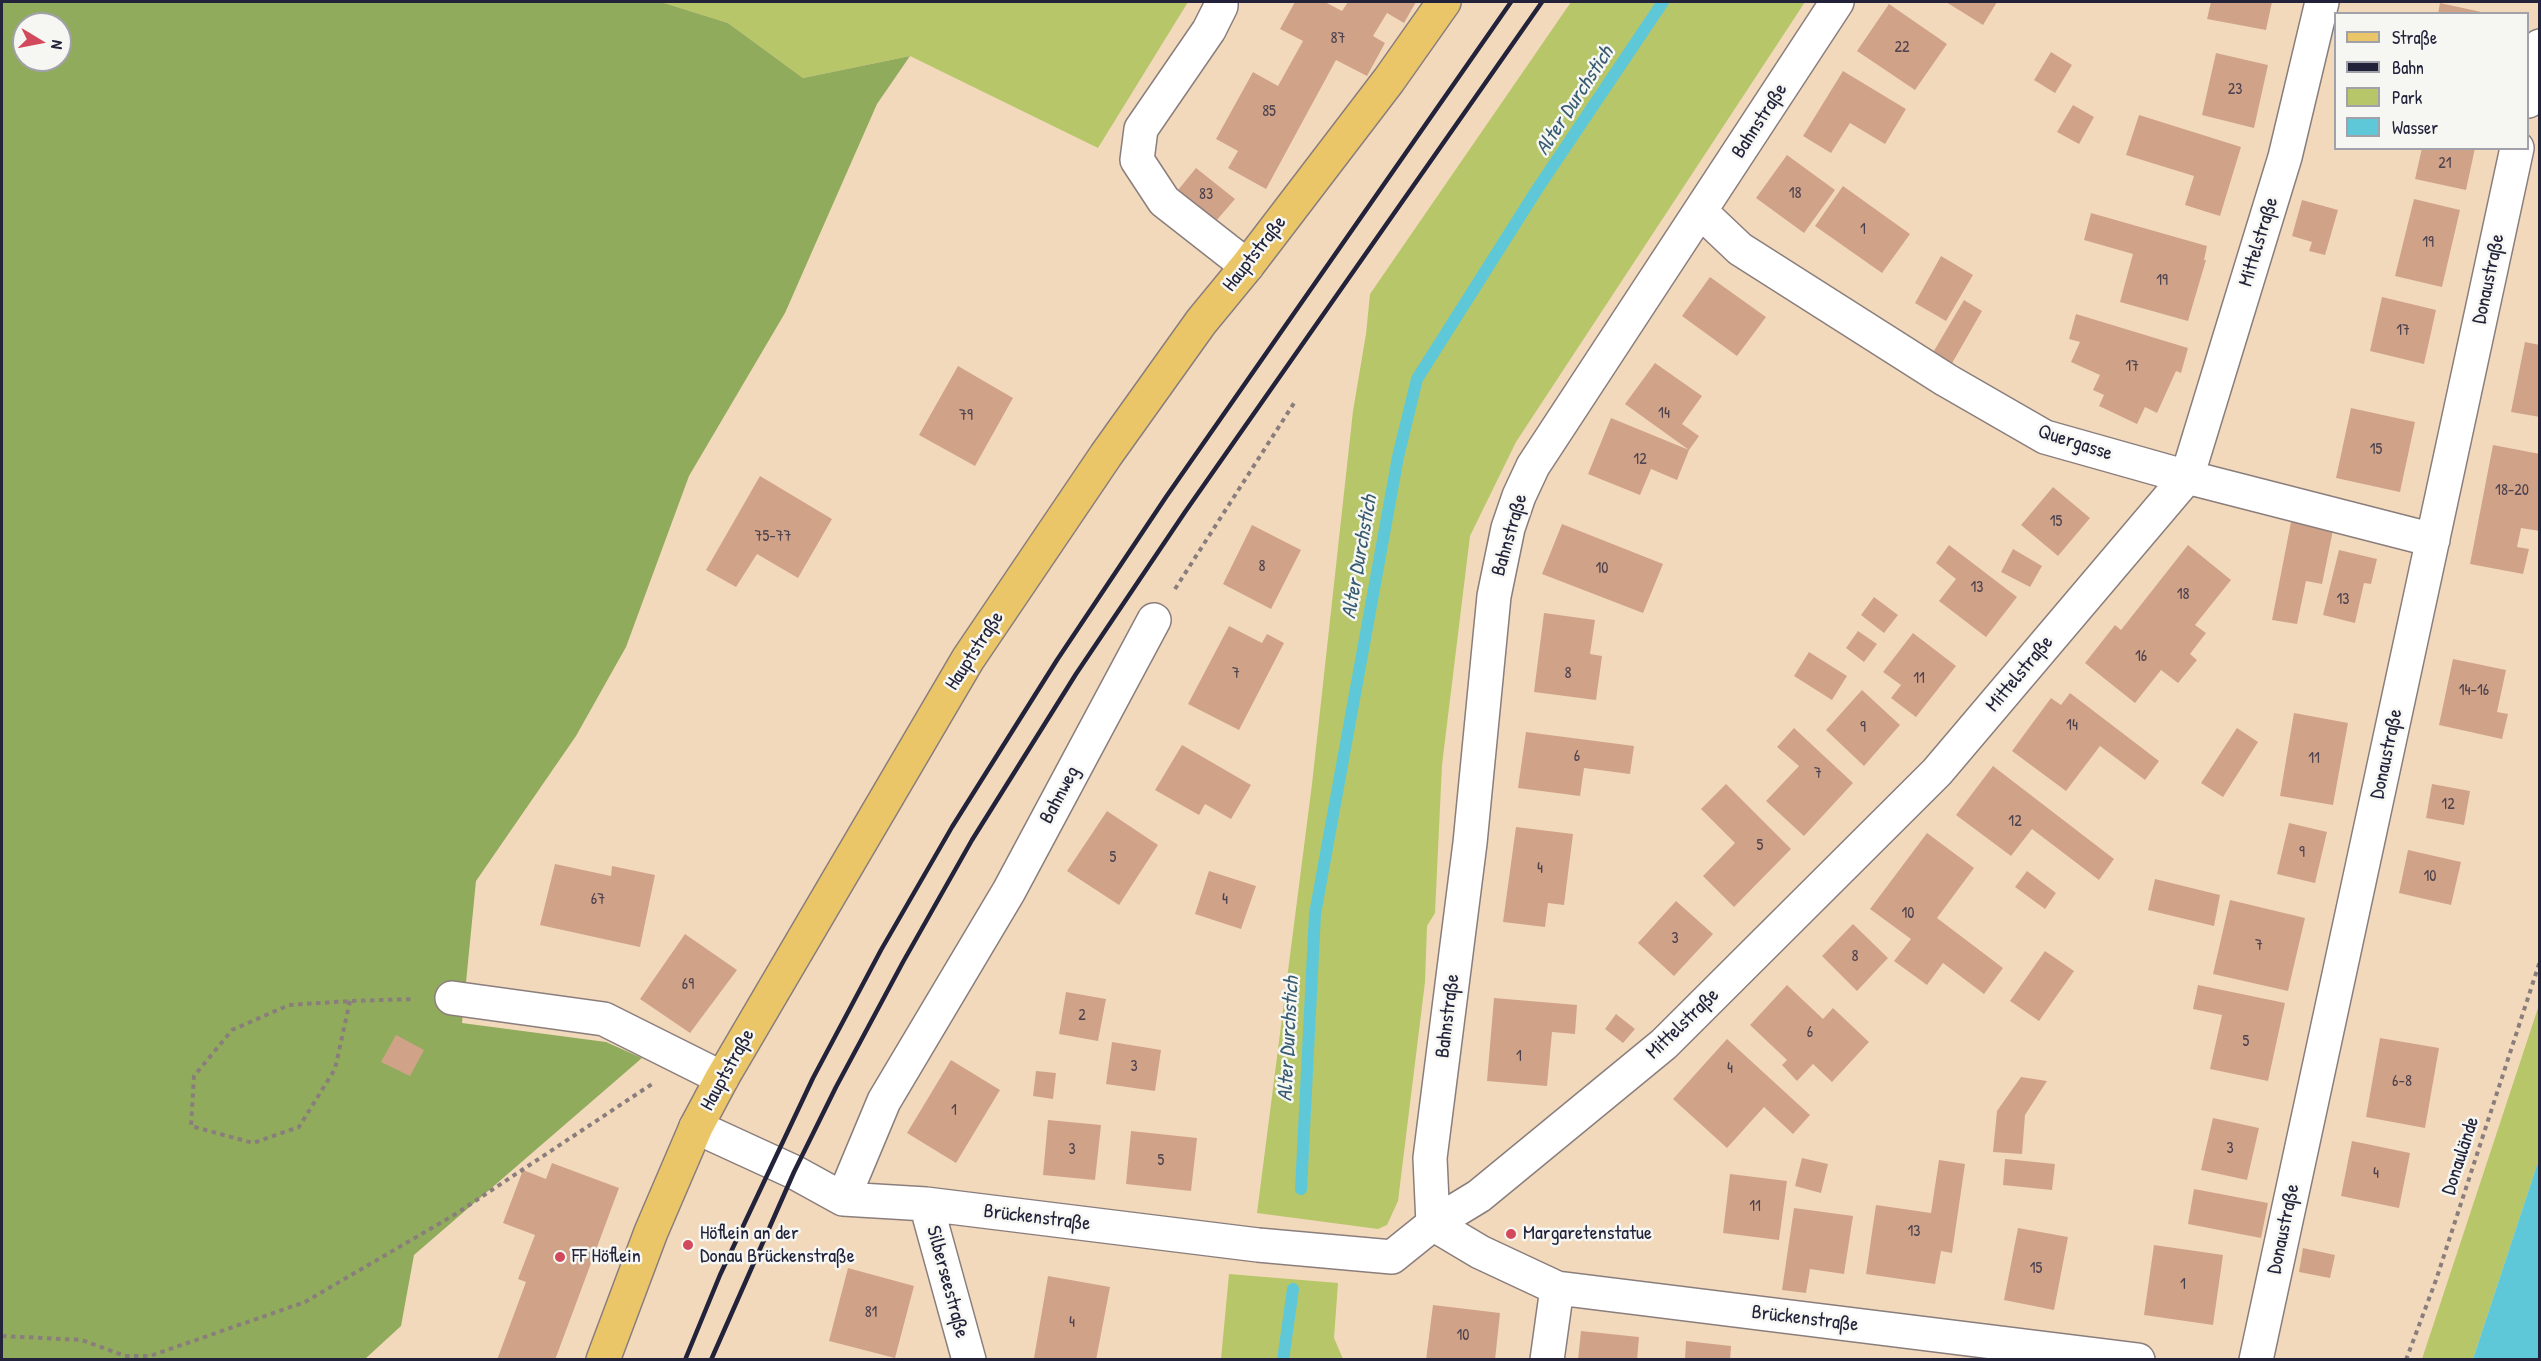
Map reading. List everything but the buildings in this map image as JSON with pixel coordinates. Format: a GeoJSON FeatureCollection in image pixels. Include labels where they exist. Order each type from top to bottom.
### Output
{"type":"FeatureCollection","features":[{"type":"Feature","properties":{"kind":"main road","name":"Hauptstraße"},"geometry":{"type":"LineString","coordinates":[[603,1359],[651,1232],[696,1127],[722,1078],[968,659],[1119,436],[1201,322],[1247,266],[1389,80],[1444,2]]}},
{"type":"Feature","properties":{"kind":"street"},"geometry":{"type":"LineString","coordinates":[[1221,2],[1209,30],[1141,129],[1137,160],[1164,201],[1247,266]]}},
{"type":"Feature","properties":{"kind":"street","name":"Bahnstraße"},"geometry":{"type":"LineString","coordinates":[[1433,1224],[1430,1158],[1470,843],[1494,596],[1508,528],[1533,466],[1837,2]]}},
{"type":"Feature","properties":{"kind":"street","name":"Mittelstraße"},"geometry":{"type":"LineString","coordinates":[[1392,1257],[1433,1224],[1479,1196],[1664,1044],[1937,772],[2187,477],[2285,158],[2322,2]]}},
{"type":"Feature","properties":{"kind":"street"},"geometry":{"type":"LineString","coordinates":[[2529,96],[2540,46]]}},
{"type":"Feature","properties":{"kind":"street","name":"Donaustraße"},"geometry":{"type":"LineString","coordinates":[[2256,1359],[2517,150]]}},
{"type":"Feature","properties":{"kind":"street","name":"Quergasse"},"geometry":{"type":"LineString","coordinates":[[1701,212],[1740,249],[1946,380],[2045,437],[2187,477],[2433,540]]}},
{"type":"Feature","properties":{"kind":"street","name":"Bahnweg"},"geometry":{"type":"LineString","coordinates":[[843,1199],[884,1101],[1009,891],[1154,620]]}},
{"type":"Feature","properties":{"kind":"street"},"geometry":{"type":"LineString","coordinates":[[452,998],[604,1019],[722,1078]]}},
{"type":"Feature","properties":{"kind":"street","name":"Brückenstraße"},"geometry":{"type":"LineString","coordinates":[[696,1127],[794,1172],[843,1199],[926,1204],[1258,1245],[1392,1257]]}},
{"type":"Feature","properties":{"kind":"street","name":"Silberseestraße"},"geometry":{"type":"LineString","coordinates":[[926,1204],[969,1359]]}},
{"type":"Feature","properties":{"kind":"street","name":"Brückenstraße"},"geometry":{"type":"LineString","coordinates":[[1433,1224],[1480,1252],[1557,1288],[2138,1359]]}},
{"type":"Feature","properties":{"kind":"street"},"geometry":{"type":"LineString","coordinates":[[1546,1359],[1557,1288]]}},
{"type":"Feature","properties":{"kind":"path"},"geometry":{"type":"LineString","coordinates":[[1154,620],[1296,400]]}},
{"type":"Feature","properties":{"kind":"path","name":"Donaulände"},"geometry":{"type":"LineString","coordinates":[[2406,1359],[2436,1280],[2540,961]]}},
{"type":"Feature","properties":{"kind":"path"},"geometry":{"type":"LineString","coordinates":[[350,1001],[335,1069],[299,1127],[253,1143],[191,1126],[194,1076],[232,1030],[289,1005],[350,1001],[452,998]]}},
{"type":"Feature","properties":{"kind":"path"},"geometry":{"type":"LineString","coordinates":[[2,1336],[82,1340],[125,1356],[150,1356],[305,1302],[454,1215],[636,1093],[662,1079]]}},
{"type":"Feature","properties":{"kind":"green space"},"geometry":{"type":"Polygon","coordinates":[[[2,2],[661,2],[728,23],[803,78],[910,56],[877,104],[785,313],[689,476],[626,647],[576,736],[476,881],[462,1023],[606,1042],[642,1058],[414,1255],[401,1326],[365,1359],[2,1360],[2,2]]]}},
{"type":"Feature","properties":{"kind":"green space"},"geometry":{"type":"Polygon","coordinates":[[[661,2],[1188,2],[1098,148],[910,56],[803,78],[728,23],[661,2]]]}},
{"type":"Feature","properties":{"kind":"green space"},"geometry":{"type":"Polygon","coordinates":[[[1571,2],[1805,2],[1516,442],[1470,536],[1442,765],[1435,913],[1427,926],[1425,982],[1398,1201],[1387,1225],[1378,1229],[1257,1213],[1312,784],[1353,411],[1370,294],[1571,2]]]}},
{"type":"Feature","properties":{"kind":"green space"},"geometry":{"type":"Polygon","coordinates":[[[2539,1005],[2539,1159],[2473,1359],[2422,1359],[2539,1005]]]}},
{"type":"Feature","properties":{"kind":"green space"},"geometry":{"type":"Polygon","coordinates":[[[1229,1274],[1338,1283],[1334,1338],[1343,1359],[1221,1359],[1229,1274]]]}},
{"type":"Feature","properties":{"kind":"water"},"geometry":{"type":"Polygon","coordinates":[[[2539,1159],[2539,1359],[2473,1359],[2539,1159]]]}},
{"type":"Feature","properties":{"kind":"waterway","name":"Alter Durchstich"},"geometry":{"type":"LineString","coordinates":[[1301,1189],[1315,914],[1398,457],[1417,379],[1538,188],[1663,2]]}},
{"type":"Feature","properties":{"kind":"waterway","name":"Alter Durchstich"},"geometry":{"type":"LineString","coordinates":[[1283,1360],[1293,1289]]}},
{"type":"Feature","properties":{"kind":"railway"},"geometry":{"type":"LineString","coordinates":[[685,1360],[720,1275],[813,1078],[881,950],[952,827],[1057,660],[1166,497],[1511,2]]}},
{"type":"Feature","properties":{"kind":"railway"},"geometry":{"type":"LineString","coordinates":[[711,1360],[794,1172],[836,1087],[972,840],[1076,674],[1185,512],[1542,2]]}},
{"type":"Feature","properties":{"kind":"place","name":"Margaretenstatue"},"geometry":{"type":"Point","coordinates":[1511,1234]}},
{"type":"Feature","properties":{"kind":"place","name":"Höflein an der Donau Brückenstraße"},"geometry":{"type":"Point","coordinates":[688,1245]}},
{"type":"Feature","properties":{"kind":"place","name":"FF Höflein"},"geometry":{"type":"Point","coordinates":[560,1257]}}]}
